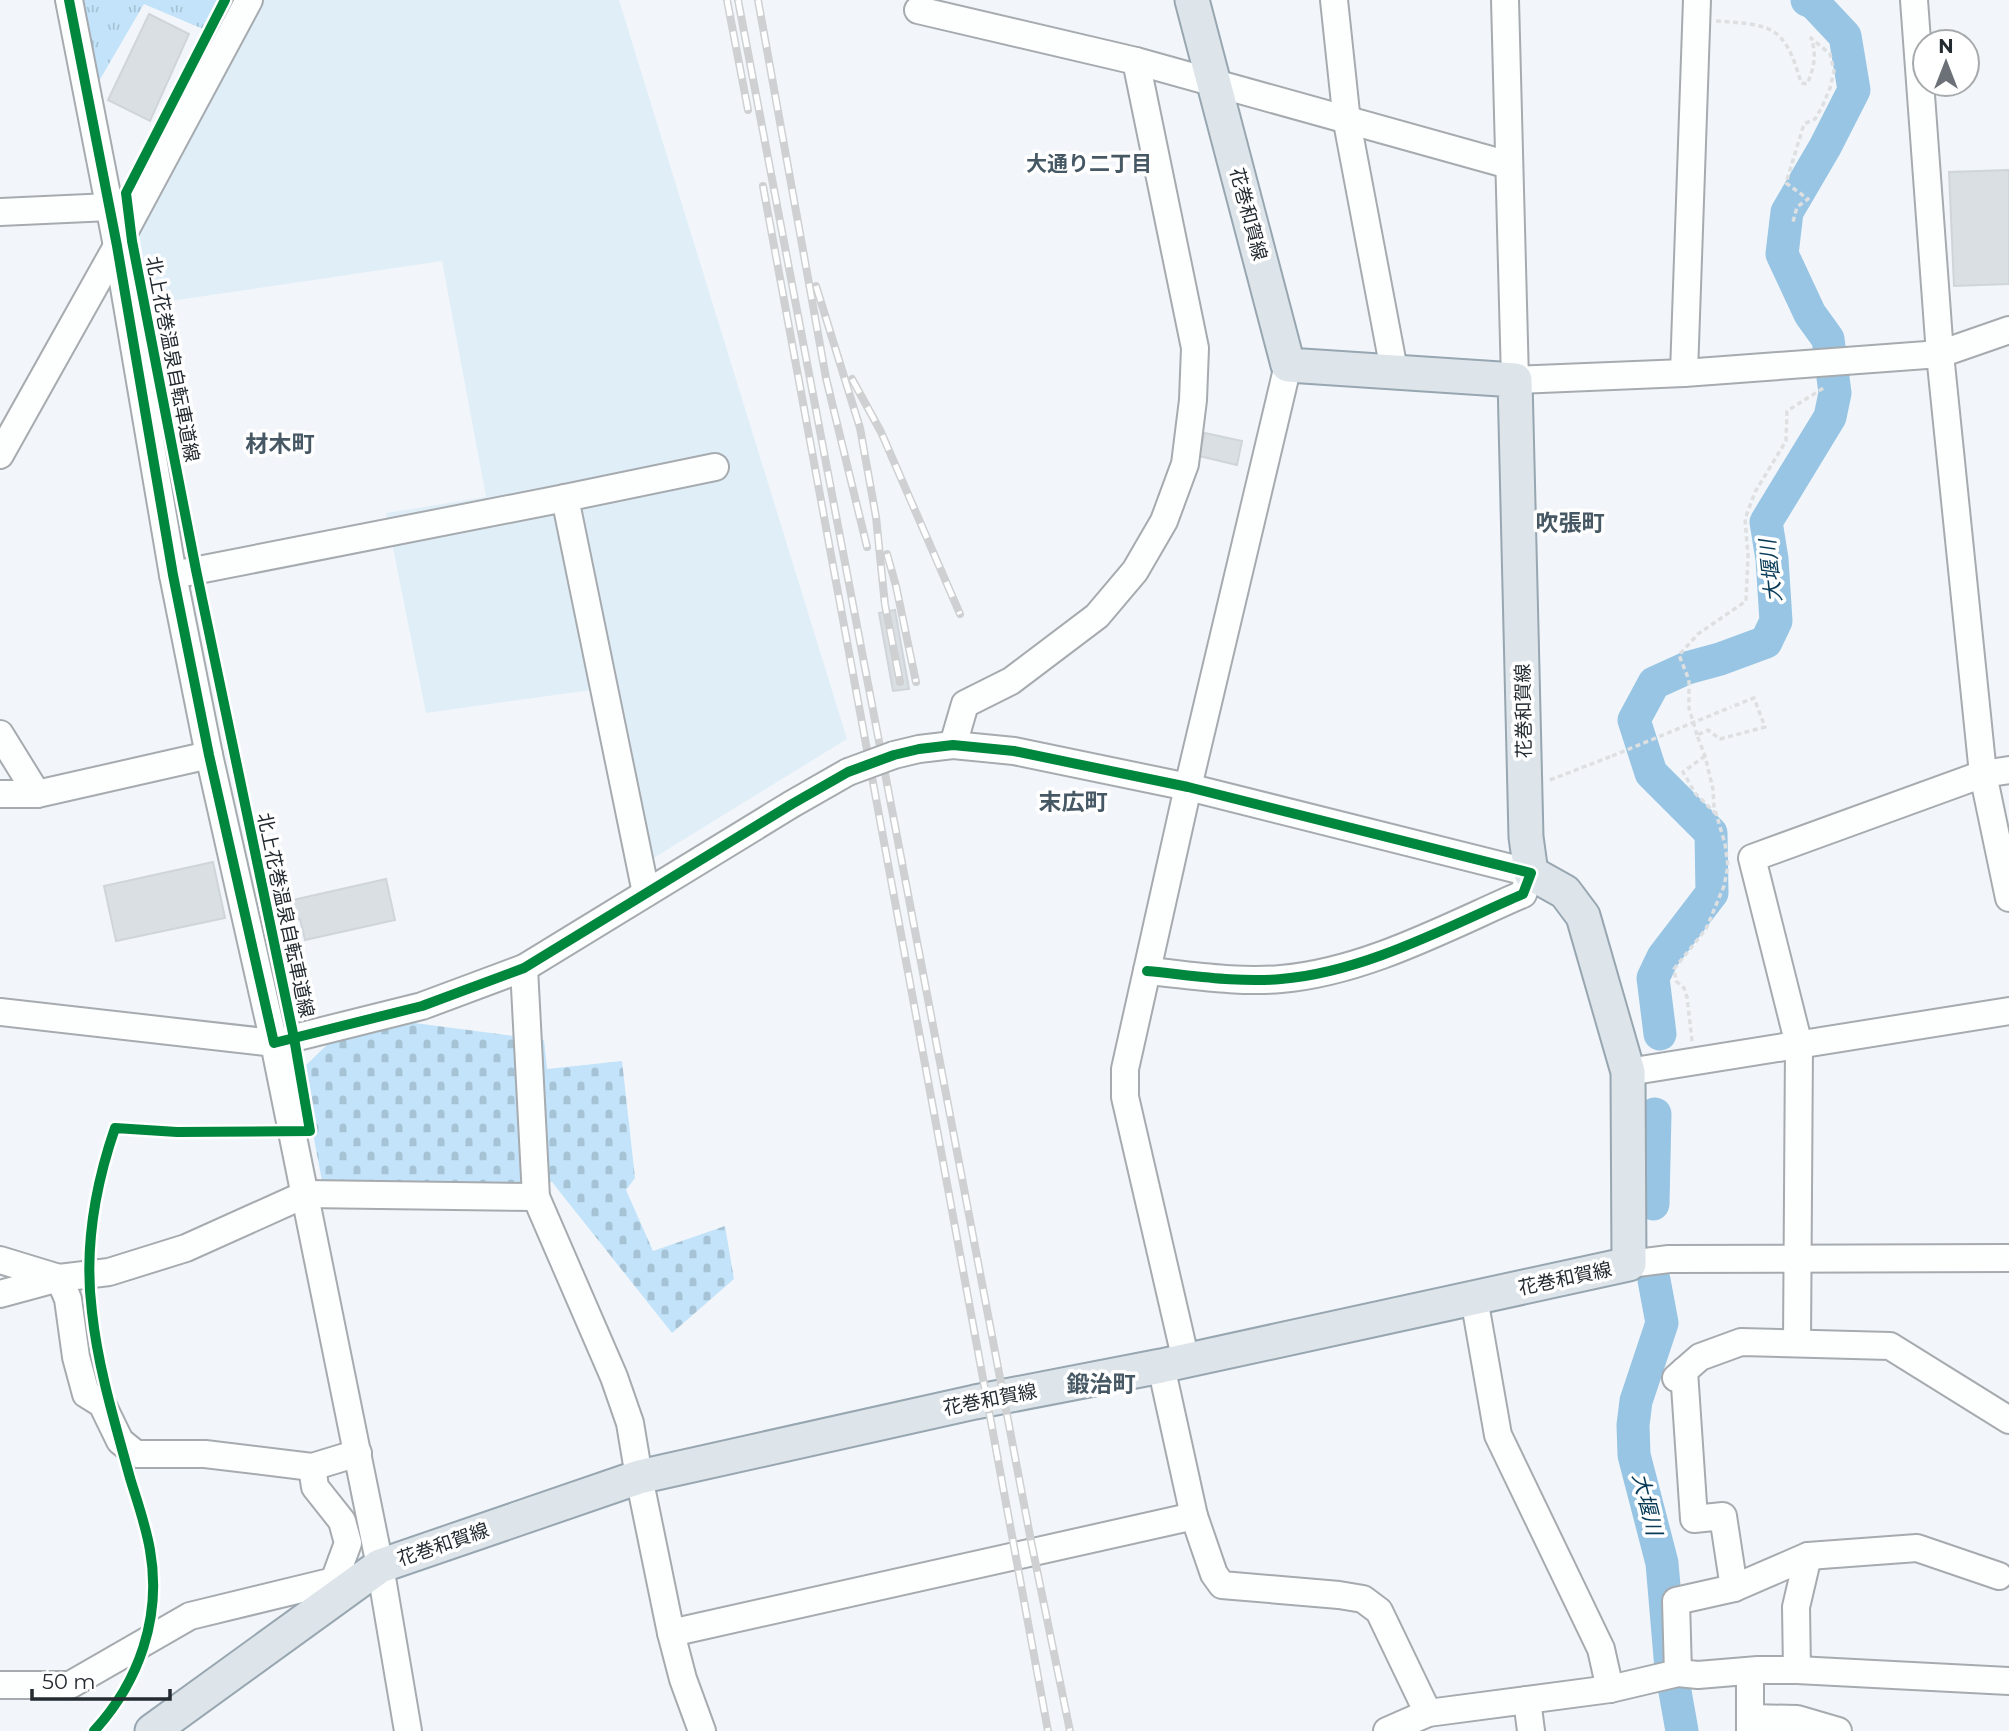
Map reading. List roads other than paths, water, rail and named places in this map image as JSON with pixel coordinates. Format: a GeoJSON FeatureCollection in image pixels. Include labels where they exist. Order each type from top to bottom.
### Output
{"type":"FeatureCollection","features":[{"type":"Feature","properties":{"kind":"main road","name":"花巻和賀線"},"geometry":{"type":"LineString","coordinates":[[1192,0],[1289,365]]}},
{"type":"Feature","properties":{"kind":"main road"},"geometry":{"type":"LineString","coordinates":[[1289,365],[1515,380]]}},
{"type":"Feature","properties":{"kind":"main road","name":"花巻和賀線"},"geometry":{"type":"LineString","coordinates":[[152,1731],[380,1566],[639,1477],[975,1402],[1173,1364],[1629,1264],[1628,1072],[1583,916],[1565,892],[1531,873],[1526,837],[1515,380]]}},
{"type":"Feature","properties":{"kind":"street"},"geometry":{"type":"LineString","coordinates":[[69,0],[110,207],[173,575],[209,755],[306,1194],[380,1566],[408,1731]]}},
{"type":"Feature","properties":{"kind":"street"},"geometry":{"type":"LineString","coordinates":[[0,455],[9,421],[117,246],[249,0]]}},
{"type":"Feature","properties":{"kind":"street"},"geometry":{"type":"LineString","coordinates":[[1334,0],[1348,122],[1394,370]]}},
{"type":"Feature","properties":{"kind":"street"},"geometry":{"type":"LineString","coordinates":[[1505,0],[1515,380],[1684,373],[1940,354],[2009,330]]}},
{"type":"Feature","properties":{"kind":"street"},"geometry":{"type":"LineString","coordinates":[[1684,373],[1697,0]]}},
{"type":"Feature","properties":{"kind":"street"},"geometry":{"type":"LineString","coordinates":[[1914,0],[1940,354],[1996,772],[2009,898]]}},
{"type":"Feature","properties":{"kind":"street"},"geometry":{"type":"LineString","coordinates":[[918,10],[1136,61],[1509,165]]}},
{"type":"Feature","properties":{"kind":"street"},"geometry":{"type":"LineString","coordinates":[[953,745],[965,704],[1012,681],[1062,645],[1097,616],[1135,571],[1164,521],[1185,464],[1193,400],[1195,348],[1136,61]]}},
{"type":"Feature","properties":{"kind":"street"},"geometry":{"type":"LineString","coordinates":[[0,212],[110,207]]}},
{"type":"Feature","properties":{"kind":"street"},"geometry":{"type":"LineString","coordinates":[[1289,365],[1188,788],[1125,1069],[1125,1097],[1173,1364],[1194,1516],[1214,1574],[1222,1585],[1363,1599],[1379,1611],[1428,1713]]}},
{"type":"Feature","properties":{"kind":"street"},"geometry":{"type":"LineString","coordinates":[[173,575],[715,467]]}},
{"type":"Feature","properties":{"kind":"street"},"geometry":{"type":"LineString","coordinates":[[565,498],[646,893]]}},
{"type":"Feature","properties":{"kind":"street"},"geometry":{"type":"LineString","coordinates":[[0,734],[37,794]]}},
{"type":"Feature","properties":{"kind":"street"},"geometry":{"type":"LineString","coordinates":[[0,1012],[274,1043],[422,1006],[524,968],[848,772],[894,755],[953,745],[1014,751],[1188,788],[1531,873],[1523,894],[1397,948],[1343,967],[1283,979],[1249,981],[1147,971]]}},
{"type":"Feature","properties":{"kind":"street"},"geometry":{"type":"LineString","coordinates":[[0,794],[37,794],[209,755]]}},
{"type":"Feature","properties":{"kind":"street"},"geometry":{"type":"LineString","coordinates":[[1797,1343],[1799,1045],[1752,859],[1996,772]]}},
{"type":"Feature","properties":{"kind":"street"},"geometry":{"type":"LineString","coordinates":[[524,968],[536,1197],[614,1377],[630,1423],[671,1633],[682,1679],[702,1731]]}},
{"type":"Feature","properties":{"kind":"street"},"geometry":{"type":"LineString","coordinates":[[1628,1072],[2009,1011]]}},
{"type":"Feature","properties":{"kind":"street"},"geometry":{"type":"LineString","coordinates":[[0,1294],[69,1277],[109,1272],[186,1248],[306,1194],[536,1197]]}},
{"type":"Feature","properties":{"kind":"street"},"geometry":{"type":"LineString","coordinates":[[1629,1264],[1669,1259],[2009,1258]]}},
{"type":"Feature","properties":{"kind":"street"},"geometry":{"type":"LineString","coordinates":[[0,1260],[69,1277]]}},
{"type":"Feature","properties":{"kind":"street"},"geometry":{"type":"LineString","coordinates":[[69,1277],[68,1300],[76,1357],[86,1394],[102,1404],[120,1441],[136,1454],[205,1454],[312,1467],[358,1453]]}},
{"type":"Feature","properties":{"kind":"street"},"geometry":{"type":"LineString","coordinates":[[1474,1298],[1497,1435],[1601,1649],[1610,1689]]}},
{"type":"Feature","properties":{"kind":"street"},"geometry":{"type":"LineString","coordinates":[[1734,1588],[1723,1516],[1694,1519],[1680,1374],[1700,1357],[1741,1342],[1890,1346],[2009,1420]]}},
{"type":"Feature","properties":{"kind":"street"},"geometry":{"type":"LineString","coordinates":[[0,1685],[71,1685],[190,1616],[334,1581],[348,1543],[342,1521],[315,1487],[312,1467]]}},
{"type":"Feature","properties":{"kind":"street"},"geometry":{"type":"LineString","coordinates":[[671,1633],[1194,1516]]}},
{"type":"Feature","properties":{"kind":"street"},"geometry":{"type":"LineString","coordinates":[[1670,1675],[1676,1601],[1734,1588],[1808,1556],[1917,1548],[1999,1576]]}},
{"type":"Feature","properties":{"kind":"street"},"geometry":{"type":"LineString","coordinates":[[1797,1670],[1796,1607],[1808,1556]]}},
{"type":"Feature","properties":{"kind":"street"},"geometry":{"type":"LineString","coordinates":[[1387,1731],[1428,1713],[1610,1689],[1670,1675],[1797,1670],[2009,1681]]}},
{"type":"Feature","properties":{"kind":"street"},"geometry":{"type":"LineString","coordinates":[[1750,1671],[1750,1724],[1797,1719],[1838,1731]]}},
{"type":"Feature","properties":{"kind":"street"},"geometry":{"type":"LineString","coordinates":[[1527,1700],[1531,1731]]}},
{"type":"Feature","properties":{"kind":"waterway","name":"大堰川"},"geometry":{"type":"LineString","coordinates":[[1660,1034],[1653,978],[1663,957],[1712,893],[1711,833],[1651,773],[1634,720],[1654,683],[1687,668],[1766,642],[1776,621],[1772,559],[1766,522],[1830,417],[1835,393],[1828,339],[1810,314],[1782,254],[1787,212],[1854,90],[1845,36],[1814,3],[1807,0]]}},
{"type":"Feature","properties":{"kind":"waterway","name":"大堰川"},"geometry":{"type":"LineString","coordinates":[[1653,1204],[1655,1114]]}},
{"type":"Feature","properties":{"kind":"waterway","name":"大堰川"},"geometry":{"type":"LineString","coordinates":[[1654,1280],[1662,1323],[1636,1401],[1633,1425],[1634,1455],[1662,1563],[1671,1669],[1682,1731]]}},
{"type":"Feature","properties":{"kind":"railway"},"geometry":{"type":"LineString","coordinates":[[727,0],[748,110]]}},
{"type":"Feature","properties":{"kind":"railway"},"geometry":{"type":"LineString","coordinates":[[738,0],[1031,1541],[1070,1731]]}},
{"type":"Feature","properties":{"kind":"railway"},"geometry":{"type":"LineString","coordinates":[[758,0],[826,378],[867,547]]}},
{"type":"Feature","properties":{"kind":"railway"},"geometry":{"type":"LineString","coordinates":[[763,186],[1048,1731]]}},
{"type":"Feature","properties":{"kind":"railway"},"geometry":{"type":"LineString","coordinates":[[816,286],[860,428],[876,517],[885,605],[900,682]]}},
{"type":"Feature","properties":{"kind":"railway"},"geometry":{"type":"LineString","coordinates":[[852,379],[881,432],[960,614]]}},
{"type":"Feature","properties":{"kind":"railway"},"geometry":{"type":"LineString","coordinates":[[887,554],[916,682]]}},
{"type":"Feature","properties":{"kind":"district","name":"大通り二丁目"},"geometry":{"type":"Point","coordinates":[1089,164]}},
{"type":"Feature","properties":{"kind":"district","name":"材木町"},"geometry":{"type":"Point","coordinates":[280,444]}},
{"type":"Feature","properties":{"kind":"district","name":"吹張町"},"geometry":{"type":"Point","coordinates":[1570,523]}},
{"type":"Feature","properties":{"kind":"district","name":"末広町"},"geometry":{"type":"Point","coordinates":[1073,802]}},
{"type":"Feature","properties":{"kind":"district","name":"鍛治町"},"geometry":{"type":"Point","coordinates":[1101,1384]}}]}
